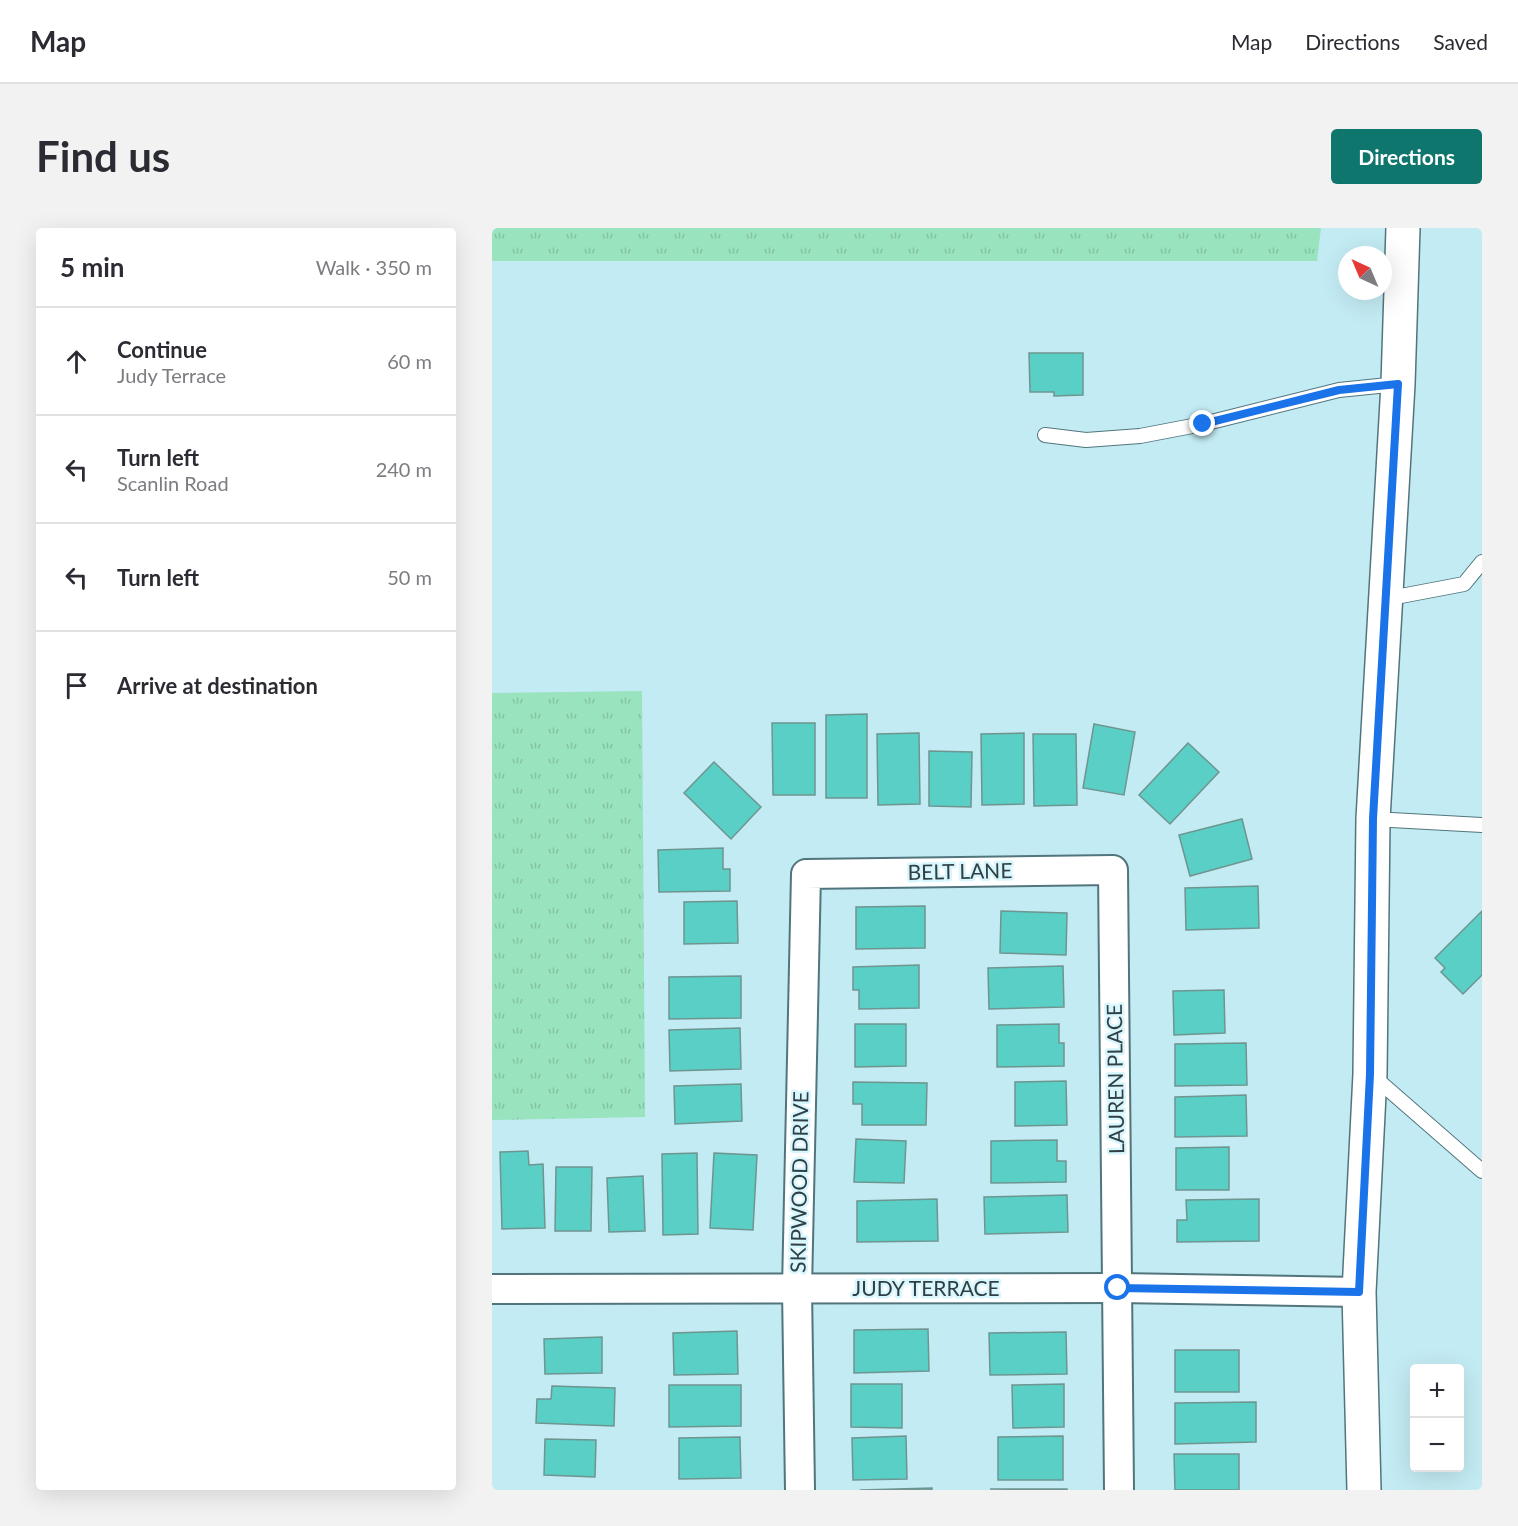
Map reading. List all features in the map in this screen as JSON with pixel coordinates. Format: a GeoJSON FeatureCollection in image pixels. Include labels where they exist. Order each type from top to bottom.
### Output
{"type":"FeatureCollection","features":[{"type":"Feature","properties":{"kind":"street"},"geometry":{"type":"LineString","coordinates":[[1364,1490],[1359,1292],[1370,1074],[1373,819],[1398,384],[1403,228]]}},
{"type":"Feature","properties":{"kind":"street","name":"BELT LANE"},"geometry":{"type":"LineString","coordinates":[[806,874],[1113,870]]}},
{"type":"Feature","properties":{"kind":"street","name":"LAUREN PLACE"},"geometry":{"type":"LineString","coordinates":[[1113,870],[1119,1490]]}},
{"type":"Feature","properties":{"kind":"street","name":"SKIPWOOD DRIVE"},"geometry":{"type":"LineString","coordinates":[[800,1490],[797,1289],[806,874]]}},
{"type":"Feature","properties":{"kind":"street","name":"JUDY TERRACE"},"geometry":{"type":"LineString","coordinates":[[492,1289],[1118,1288],[1359,1292]]}},
{"type":"Feature","properties":{"kind":"lane"},"geometry":{"type":"LineString","coordinates":[[1045,435],[1086,440],[1140,436],[1215,422],[1339,390],[1398,384]]}},
{"type":"Feature","properties":{"kind":"lane"},"geometry":{"type":"LineString","coordinates":[[1385,599],[1464,584],[1482,562]]}},
{"type":"Feature","properties":{"kind":"lane"},"geometry":{"type":"LineString","coordinates":[[1373,819],[1482,825]]}},
{"type":"Feature","properties":{"kind":"lane"},"geometry":{"type":"LineString","coordinates":[[1370,1074],[1482,1172]]}},
{"type":"Feature","properties":{"kind":"green space"},"geometry":{"type":"Polygon","coordinates":[[[492,228],[1321,228],[1317,261],[492,261],[492,228]]]}},
{"type":"Feature","properties":{"kind":"green space"},"geometry":{"type":"Polygon","coordinates":[[[642,691],[645,1117],[492,1120],[492,693],[642,691]]]}},
{"type":"Feature","properties":{"kind":"building"},"geometry":{"type":"Polygon","coordinates":[[[1029,353],[1083,353],[1083,395],[1054,396],[1054,392],[1030,392],[1029,353]]]}},
{"type":"Feature","properties":{"kind":"building"},"geometry":{"type":"Polygon","coordinates":[[[867,714],[867,798],[826,798],[826,715],[867,714]]]}},
{"type":"Feature","properties":{"kind":"building"},"geometry":{"type":"Polygon","coordinates":[[[772,723],[815,723],[815,795],[773,795],[772,723]]]}},
{"type":"Feature","properties":{"kind":"building"},"geometry":{"type":"Polygon","coordinates":[[[1094,724],[1135,732],[1124,795],[1083,788],[1094,724]]]}},
{"type":"Feature","properties":{"kind":"building"},"geometry":{"type":"Polygon","coordinates":[[[919,733],[920,804],[878,805],[877,734],[919,733]]]}},
{"type":"Feature","properties":{"kind":"building"},"geometry":{"type":"Polygon","coordinates":[[[1024,733],[1024,804],[982,805],[981,734],[1024,733]]]}},
{"type":"Feature","properties":{"kind":"building"},"geometry":{"type":"Polygon","coordinates":[[[1033,734],[1076,734],[1077,805],[1034,806],[1033,734]]]}},
{"type":"Feature","properties":{"kind":"building"},"geometry":{"type":"Polygon","coordinates":[[[1188,743],[1219,772],[1170,824],[1139,795],[1188,743]]]}},
{"type":"Feature","properties":{"kind":"building"},"geometry":{"type":"Polygon","coordinates":[[[929,751],[972,752],[971,807],[929,806],[929,751]]]}},
{"type":"Feature","properties":{"kind":"building"},"geometry":{"type":"Polygon","coordinates":[[[714,762],[761,807],[731,839],[684,793],[714,762]]]}},
{"type":"Feature","properties":{"kind":"building"},"geometry":{"type":"Polygon","coordinates":[[[1242,819],[1252,859],[1190,876],[1179,835],[1242,819]]]}},
{"type":"Feature","properties":{"kind":"building"},"geometry":{"type":"Polygon","coordinates":[[[723,848],[723,869],[730,869],[730,891],[659,892],[658,850],[723,848]]]}},
{"type":"Feature","properties":{"kind":"building"},"geometry":{"type":"Polygon","coordinates":[[[1258,886],[1259,928],[1186,930],[1185,888],[1258,886]]]}},
{"type":"Feature","properties":{"kind":"building"},"geometry":{"type":"Polygon","coordinates":[[[737,901],[738,943],[684,944],[684,902],[737,901]]]}},
{"type":"Feature","properties":{"kind":"building"},"geometry":{"type":"Polygon","coordinates":[[[925,906],[925,948],[856,949],[856,907],[925,906]]]}},
{"type":"Feature","properties":{"kind":"building"},"geometry":{"type":"Polygon","coordinates":[[[1001,911],[1067,913],[1066,955],[1000,953],[1001,911]]]}},
{"type":"Feature","properties":{"kind":"building"},"geometry":{"type":"Polygon","coordinates":[[[1482,911],[1482,975],[1463,994],[1441,972],[1445,968],[1435,958],[1482,911]]]}},
{"type":"Feature","properties":{"kind":"building"},"geometry":{"type":"Polygon","coordinates":[[[919,965],[919,1008],[859,1009],[859,990],[853,990],[853,967],[919,965]]]}},
{"type":"Feature","properties":{"kind":"building"},"geometry":{"type":"Polygon","coordinates":[[[1063,966],[1064,1007],[989,1009],[988,968],[1063,966]]]}},
{"type":"Feature","properties":{"kind":"building"},"geometry":{"type":"Polygon","coordinates":[[[741,976],[741,1018],[669,1019],[669,977],[741,976]]]}},
{"type":"Feature","properties":{"kind":"building"},"geometry":{"type":"Polygon","coordinates":[[[1224,990],[1225,1033],[1174,1035],[1173,991],[1224,990]]]}},
{"type":"Feature","properties":{"kind":"building"},"geometry":{"type":"Polygon","coordinates":[[[855,1024],[906,1024],[906,1066],[855,1067],[855,1024]]]}},
{"type":"Feature","properties":{"kind":"building"},"geometry":{"type":"Polygon","coordinates":[[[1059,1024],[1059,1043],[1064,1043],[1064,1066],[997,1067],[997,1025],[1059,1024]]]}},
{"type":"Feature","properties":{"kind":"building"},"geometry":{"type":"Polygon","coordinates":[[[740,1028],[741,1069],[670,1071],[669,1030],[740,1028]]]}},
{"type":"Feature","properties":{"kind":"building"},"geometry":{"type":"Polygon","coordinates":[[[1246,1043],[1247,1085],[1175,1086],[1175,1044],[1246,1043]]]}},
{"type":"Feature","properties":{"kind":"building"},"geometry":{"type":"Polygon","coordinates":[[[1066,1081],[1067,1125],[1015,1126],[1015,1082],[1066,1081]]]}},
{"type":"Feature","properties":{"kind":"building"},"geometry":{"type":"Polygon","coordinates":[[[853,1082],[927,1083],[926,1125],[862,1125],[862,1104],[853,1104],[853,1082]]]}},
{"type":"Feature","properties":{"kind":"building"},"geometry":{"type":"Polygon","coordinates":[[[741,1084],[742,1121],[675,1124],[674,1086],[741,1084]]]}},
{"type":"Feature","properties":{"kind":"building"},"geometry":{"type":"Polygon","coordinates":[[[1246,1095],[1247,1136],[1175,1137],[1175,1097],[1246,1095]]]}},
{"type":"Feature","properties":{"kind":"building"},"geometry":{"type":"Polygon","coordinates":[[[856,1139],[906,1141],[904,1183],[854,1182],[856,1139]]]}},
{"type":"Feature","properties":{"kind":"building"},"geometry":{"type":"Polygon","coordinates":[[[1057,1140],[1057,1161],[1066,1161],[1066,1182],[991,1183],[991,1141],[1057,1140]]]}},
{"type":"Feature","properties":{"kind":"building"},"geometry":{"type":"Polygon","coordinates":[[[1229,1147],[1229,1190],[1176,1190],[1176,1148],[1229,1147]]]}},
{"type":"Feature","properties":{"kind":"building"},"geometry":{"type":"Polygon","coordinates":[[[528,1151],[529,1165],[543,1164],[545,1228],[502,1229],[500,1152],[528,1151]]]}},
{"type":"Feature","properties":{"kind":"building"},"geometry":{"type":"Polygon","coordinates":[[[697,1153],[698,1234],[663,1235],[662,1154],[697,1153]]]}},
{"type":"Feature","properties":{"kind":"building"},"geometry":{"type":"Polygon","coordinates":[[[714,1153],[757,1155],[753,1230],[710,1228],[714,1153]]]}},
{"type":"Feature","properties":{"kind":"building"},"geometry":{"type":"Polygon","coordinates":[[[556,1167],[592,1167],[591,1231],[555,1231],[556,1167]]]}},
{"type":"Feature","properties":{"kind":"building"},"geometry":{"type":"Polygon","coordinates":[[[643,1176],[645,1231],[609,1232],[607,1178],[643,1176]]]}},
{"type":"Feature","properties":{"kind":"building"},"geometry":{"type":"Polygon","coordinates":[[[1067,1195],[1068,1232],[985,1234],[984,1197],[1067,1195]]]}},
{"type":"Feature","properties":{"kind":"building"},"geometry":{"type":"Polygon","coordinates":[[[937,1199],[938,1241],[857,1242],[857,1201],[937,1199]]]}},
{"type":"Feature","properties":{"kind":"building"},"geometry":{"type":"Polygon","coordinates":[[[1259,1199],[1259,1241],[1177,1242],[1177,1220],[1187,1220],[1186,1200],[1259,1199]]]}},
{"type":"Feature","properties":{"kind":"building"},"geometry":{"type":"Polygon","coordinates":[[[928,1329],[929,1371],[854,1373],[854,1330],[928,1329]]]}},
{"type":"Feature","properties":{"kind":"building"},"geometry":{"type":"Polygon","coordinates":[[[737,1331],[738,1374],[674,1375],[673,1333],[737,1331]]]}},
{"type":"Feature","properties":{"kind":"building"},"geometry":{"type":"Polygon","coordinates":[[[1066,1332],[1067,1374],[990,1375],[989,1333],[1066,1332]]]}},
{"type":"Feature","properties":{"kind":"building"},"geometry":{"type":"Polygon","coordinates":[[[602,1337],[602,1373],[545,1374],[544,1339],[602,1337]]]}},
{"type":"Feature","properties":{"kind":"building"},"geometry":{"type":"Polygon","coordinates":[[[1175,1350],[1239,1350],[1239,1392],[1175,1392],[1175,1350]]]}},
{"type":"Feature","properties":{"kind":"building"},"geometry":{"type":"Polygon","coordinates":[[[851,1384],[902,1384],[902,1428],[851,1427],[851,1384]]]}},
{"type":"Feature","properties":{"kind":"building"},"geometry":{"type":"Polygon","coordinates":[[[1064,1384],[1064,1427],[1013,1428],[1012,1385],[1064,1384]]]}},
{"type":"Feature","properties":{"kind":"building"},"geometry":{"type":"Polygon","coordinates":[[[669,1385],[741,1385],[741,1426],[669,1427],[669,1385]]]}},
{"type":"Feature","properties":{"kind":"building"},"geometry":{"type":"Polygon","coordinates":[[[552,1386],[615,1388],[614,1426],[536,1423],[537,1399],[551,1399],[552,1386]]]}},
{"type":"Feature","properties":{"kind":"building"},"geometry":{"type":"Polygon","coordinates":[[[1256,1402],[1256,1442],[1175,1444],[1175,1403],[1256,1402]]]}},
{"type":"Feature","properties":{"kind":"building"},"geometry":{"type":"Polygon","coordinates":[[[906,1436],[907,1479],[853,1480],[852,1438],[906,1436]]]}},
{"type":"Feature","properties":{"kind":"building"},"geometry":{"type":"Polygon","coordinates":[[[1063,1436],[1063,1480],[998,1480],[998,1437],[1063,1436]]]}},
{"type":"Feature","properties":{"kind":"building"},"geometry":{"type":"Polygon","coordinates":[[[740,1437],[741,1478],[679,1479],[679,1438],[740,1437]]]}},
{"type":"Feature","properties":{"kind":"building"},"geometry":{"type":"Polygon","coordinates":[[[545,1439],[596,1440],[595,1477],[544,1475],[545,1439]]]}},
{"type":"Feature","properties":{"kind":"building"},"geometry":{"type":"Polygon","coordinates":[[[1174,1454],[1239,1454],[1239,1490],[1175,1490],[1174,1454]]]}},
{"type":"Feature","properties":{"kind":"building"},"geometry":{"type":"Polygon","coordinates":[[[932,1488],[932,1490],[860,1490],[932,1488]]]}},
{"type":"Feature","properties":{"kind":"building"},"geometry":{"type":"Polygon","coordinates":[[[990,1489],[1067,1489],[1067,1490],[990,1489]]]}},
{"type":"Feature","properties":{"kind":"route"},"geometry":{"type":"LineString","coordinates":[[1118,1288],[1359,1292],[1370,1074],[1373,819],[1398,384],[1339,390],[1203,424]]}}]}
